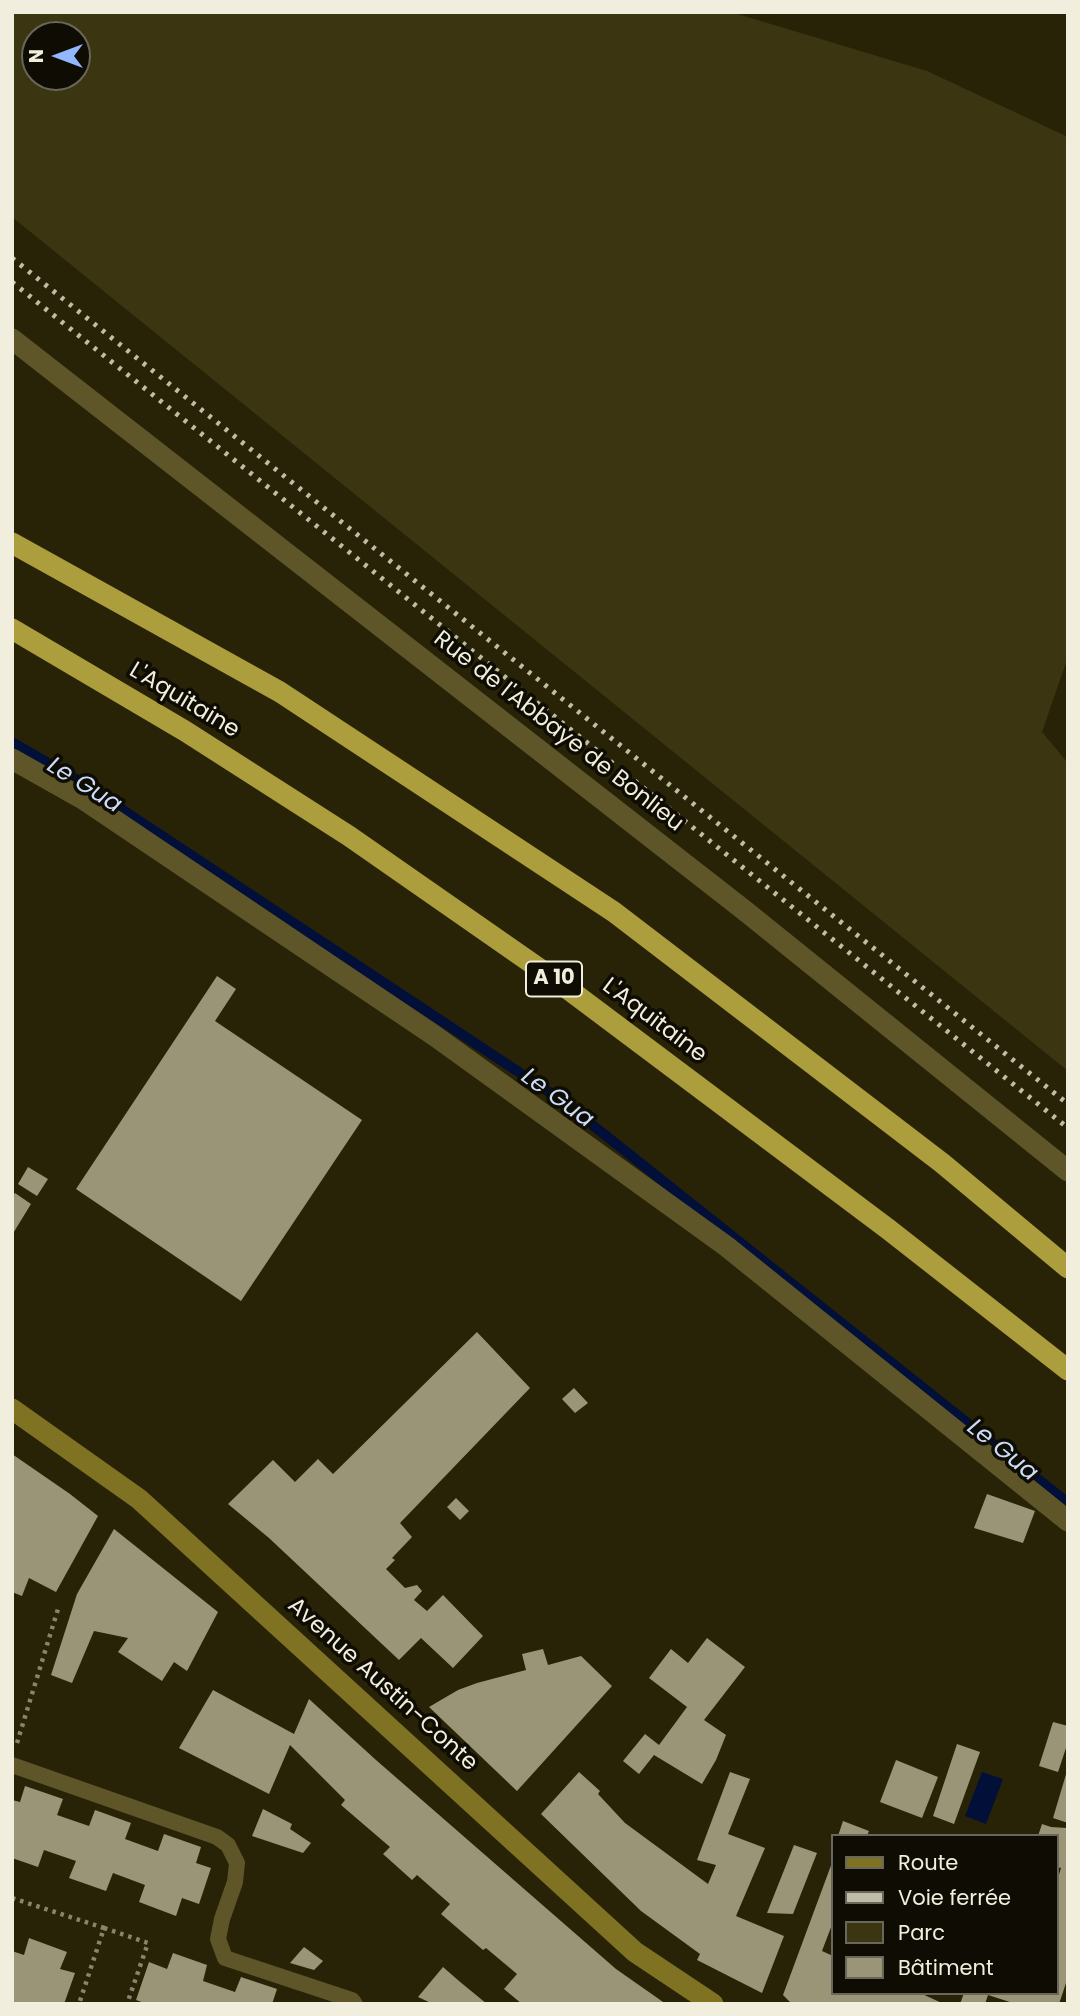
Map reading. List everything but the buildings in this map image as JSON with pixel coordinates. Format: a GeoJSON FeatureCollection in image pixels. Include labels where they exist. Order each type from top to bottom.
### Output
{"type":"FeatureCollection","features":[{"type":"Feature","properties":{"kind":"highway"},"geometry":{"type":"LineString","coordinates":[[12,543],[280,692],[614,912],[942,1163],[1068,1268]]}},
{"type":"Feature","properties":{"kind":"highway","name":"L'Aquitaine"},"geometry":{"type":"LineString","coordinates":[[12,629],[185,731],[349,836],[560,983],[888,1229],[1068,1370]]}},
{"type":"Feature","properties":{"kind":"main road","name":"Avenue Austin-Conte"},"geometry":{"type":"LineString","coordinates":[[12,1409],[139,1499],[635,1952],[713,2004]]}},
{"type":"Feature","properties":{"kind":"street","name":"Rue de l'Abbaye de Bonlieu"},"geometry":{"type":"LineString","coordinates":[[12,339],[733,902],[1068,1171]]}},
{"type":"Feature","properties":{"kind":"street"},"geometry":{"type":"LineString","coordinates":[[12,760],[83,799],[435,1036],[726,1246],[1068,1521]]}},
{"type":"Feature","properties":{"kind":"lane"},"geometry":{"type":"LineString","coordinates":[[12,1765],[217,1837],[228,1845],[237,1863],[235,1882],[218,1940],[225,1958],[352,2000],[355,2004]]}},
{"type":"Feature","properties":{"kind":"path"},"geometry":{"type":"LineString","coordinates":[[16,1746],[58,1609]]}},
{"type":"Feature","properties":{"kind":"path"},"geometry":{"type":"LineString","coordinates":[[12,1898],[148,1943],[127,2004]]}},
{"type":"Feature","properties":{"kind":"path"},"geometry":{"type":"LineString","coordinates":[[79,2004],[104,1928]]}},
{"type":"Feature","properties":{"kind":"green space"},"geometry":{"type":"Polygon","coordinates":[[[12,12],[731,12],[927,71],[1068,137],[1068,657],[1042,732],[1068,763],[1068,1071],[12,217],[12,12]]]}},
{"type":"Feature","properties":{"kind":"water"},"geometry":{"type":"Polygon","coordinates":[[[982,1772],[1003,1779],[986,1824],[965,1816],[982,1772]]]}},
{"type":"Feature","properties":{"kind":"waterway","name":"Le Gua"},"geometry":{"type":"LineString","coordinates":[[12,742],[76,779],[561,1100],[1068,1503]]}},
{"type":"Feature","properties":{"kind":"railway"},"geometry":{"type":"LineString","coordinates":[[12,258],[1068,1104]]}},
{"type":"Feature","properties":{"kind":"railway"},"geometry":{"type":"LineString","coordinates":[[12,282],[1068,1128]]}}]}
